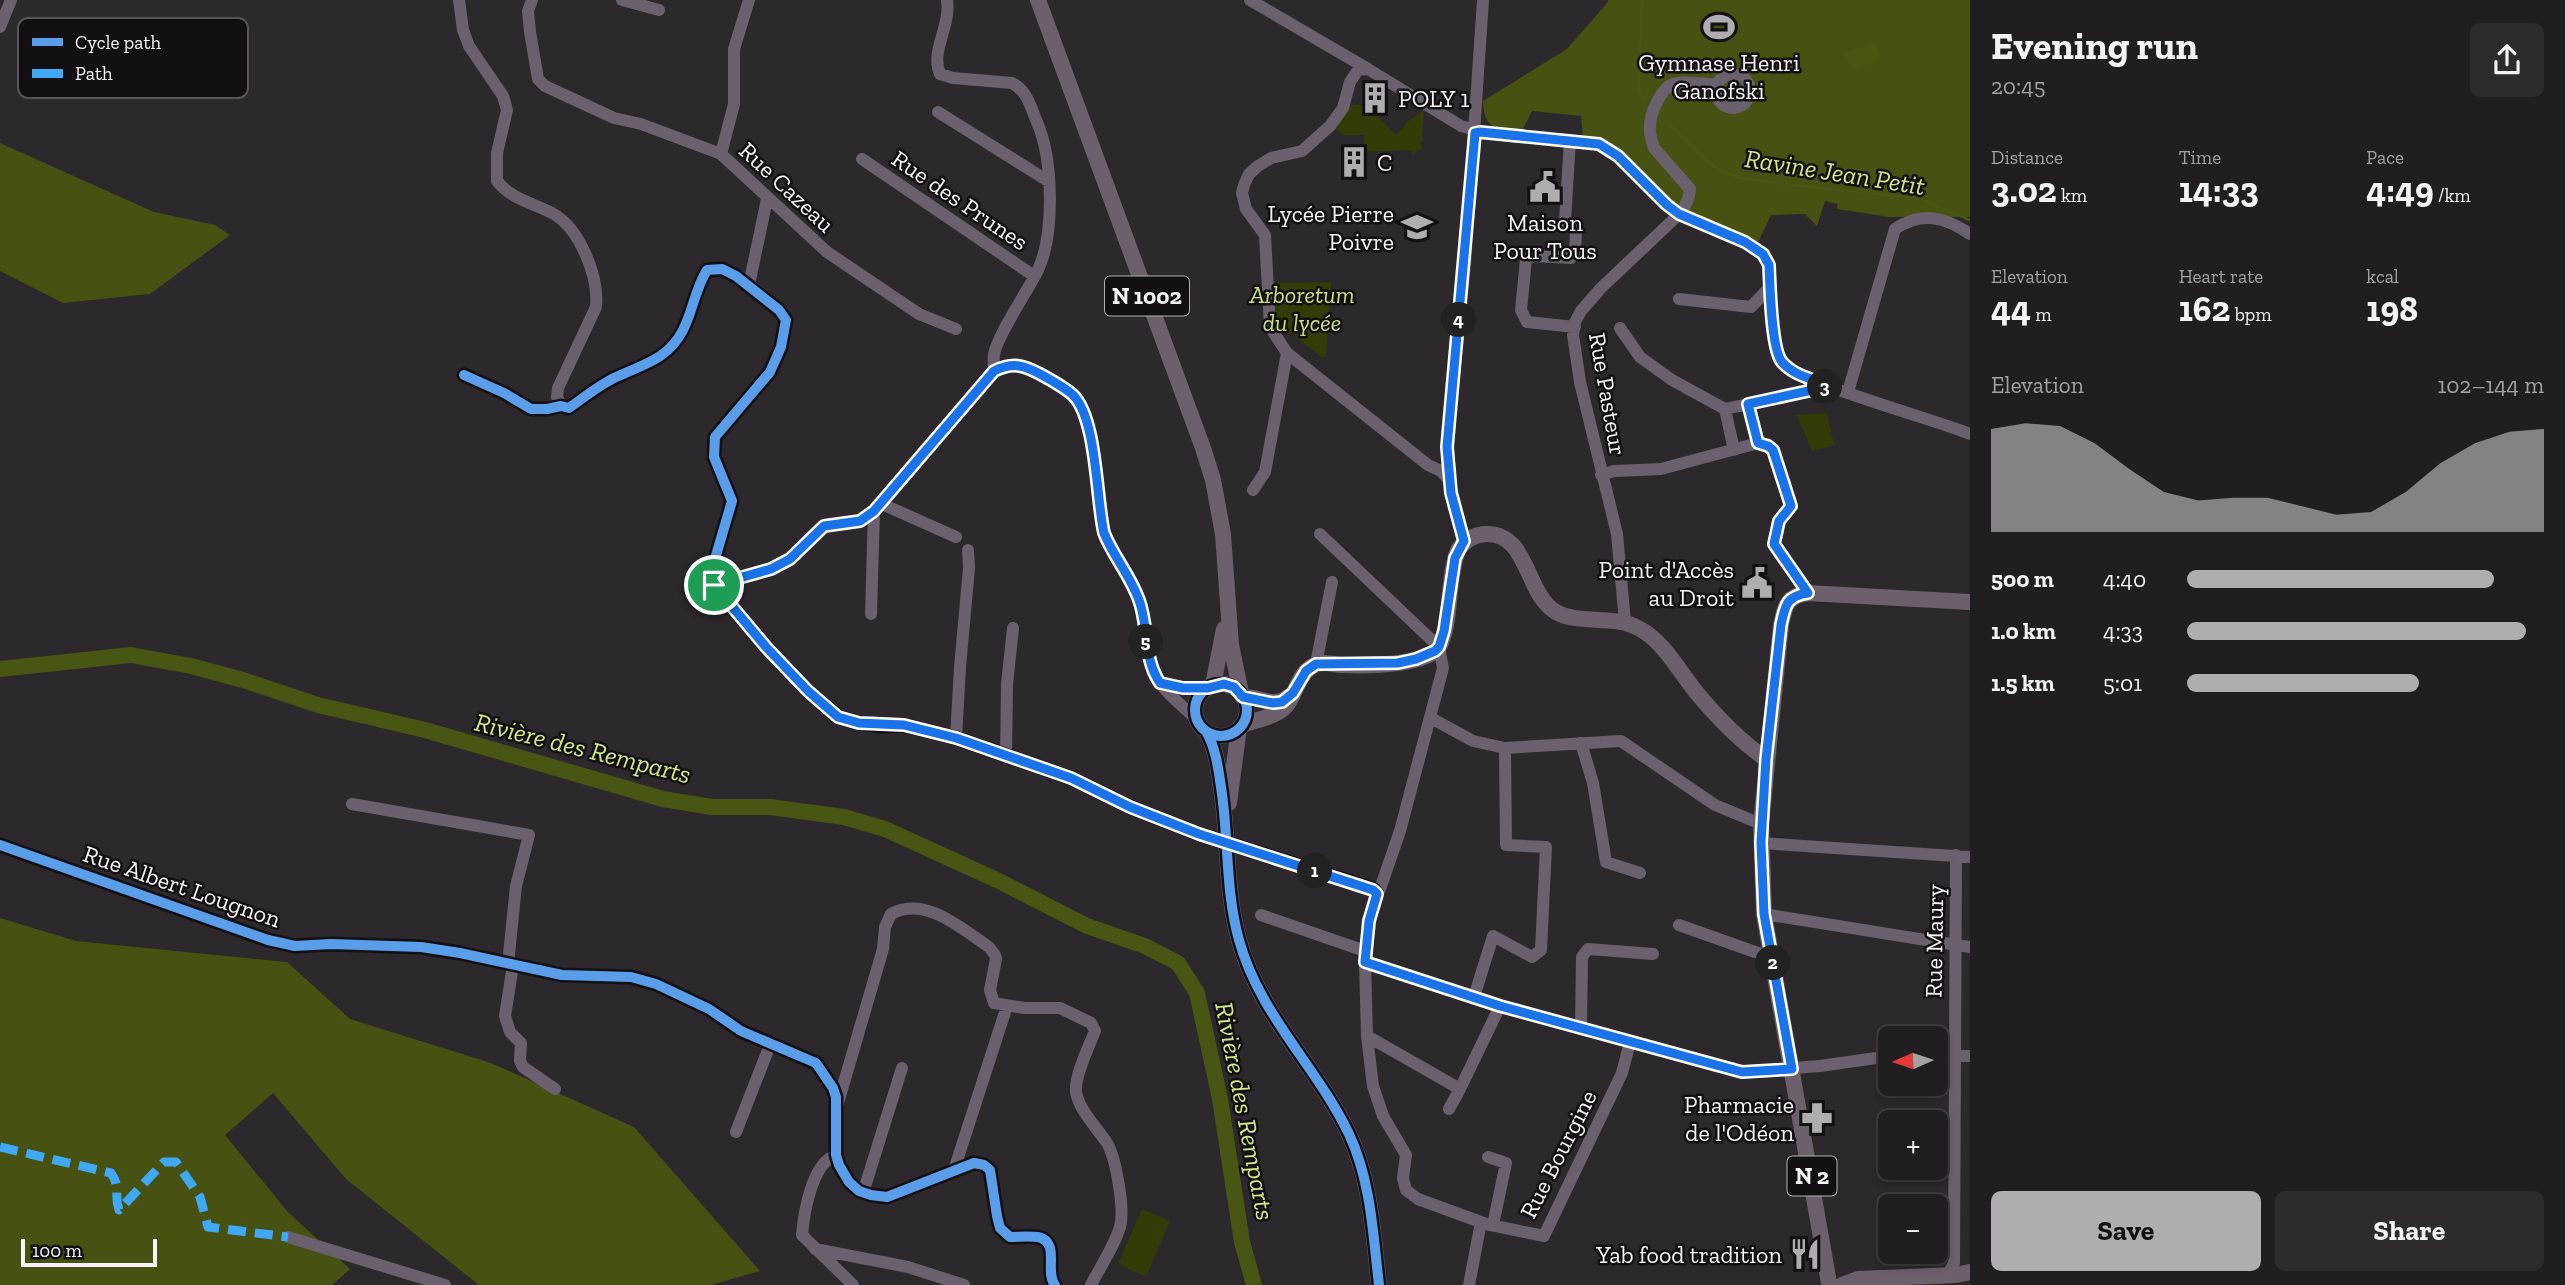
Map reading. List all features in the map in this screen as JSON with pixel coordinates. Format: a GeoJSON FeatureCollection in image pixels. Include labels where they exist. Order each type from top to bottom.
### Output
{"type":"FeatureCollection","features":[{"type":"Feature","properties":{"kind":"main road","name":"N 1002"},"geometry":{"type":"LineString","coordinates":[[1038,0],[1213,480],[1223,534],[1231,645],[1242,695]]}},
{"type":"Feature","properties":{"kind":"main road"},"geometry":{"type":"LineString","coordinates":[[1201,725],[1220,736],[1231,734],[1241,727],[1270,716],[1285,708],[1306,671],[1316,664],[1398,663],[1426,655],[1439,647],[1455,558],[1464,541],[1484,534],[1501,535],[1514,545],[1546,603],[1556,612],[1567,616],[1625,622],[1639,628],[1654,639],[1698,695],[1741,739],[1766,759]]}},
{"type":"Feature","properties":{"kind":"main road"},"geometry":{"type":"LineString","coordinates":[[1808,593],[1970,602]]}},
{"type":"Feature","properties":{"kind":"main road","name":"N 2"},"geometry":{"type":"LineString","coordinates":[[1808,593],[1796,595],[1789,601],[1783,617],[1766,759],[1761,843],[1764,914],[1833,1284],[1858,1279],[1947,1276],[1970,1272]]}},
{"type":"Feature","properties":{"kind":"main road","name":"N 1002"},"geometry":{"type":"LineString","coordinates":[[1210,686],[1221,649],[1228,598]]}},
{"type":"Feature","properties":{"kind":"main road"},"geometry":{"type":"LineString","coordinates":[[1293,693],[1282,702],[1273,703],[1242,695],[1229,685],[1210,686],[1196,701],[1201,725],[1215,750],[1227,823],[1233,916],[1245,961],[1271,1012],[1336,1111],[1359,1158],[1371,1214],[1379,1285]]}},
{"type":"Feature","properties":{"kind":"main road"},"geometry":{"type":"LineString","coordinates":[[1227,823],[1241,727],[1247,711],[1242,695]]}},
{"type":"Feature","properties":{"kind":"street"},"geometry":{"type":"LineString","coordinates":[[0,27],[11,0]]}},
{"type":"Feature","properties":{"kind":"street"},"geometry":{"type":"LineString","coordinates":[[459,0],[463,30],[470,46],[503,96],[507,110],[497,153],[497,181],[514,196],[554,214],[575,233],[589,263],[597,298],[590,323],[558,388],[556,397],[561,406]]}},
{"type":"Feature","properties":{"kind":"street","name":"Rue Cazeau"},"geometry":{"type":"LineString","coordinates":[[532,0],[527,10],[538,79],[545,86],[614,118],[641,124],[721,154],[827,252],[919,314],[956,329]]}},
{"type":"Feature","properties":{"kind":"street"},"geometry":{"type":"LineString","coordinates":[[622,0],[659,10]]}},
{"type":"Feature","properties":{"kind":"street"},"geometry":{"type":"LineString","coordinates":[[721,154],[734,104],[734,49],[749,0]]}},
{"type":"Feature","properties":{"kind":"street","name":"Rue des Prunes"},"geometry":{"type":"LineString","coordinates":[[947,0],[947,26],[936,56],[940,74],[953,78],[1012,83],[1019,87],[1040,128],[1047,163],[1048,239],[1038,271],[994,352],[994,371]]}},
{"type":"Feature","properties":{"kind":"street"},"geometry":{"type":"LineString","coordinates":[[1250,0],[1461,126],[1475,131],[1599,144],[1610,149],[1679,214],[1745,242],[1763,254],[1769,265],[1775,346],[1780,360],[1789,369],[1970,434]]}},
{"type":"Feature","properties":{"kind":"street"},"geometry":{"type":"LineString","coordinates":[[1464,541],[1449,480],[1447,447],[1475,131],[1483,0]]}},
{"type":"Feature","properties":{"kind":"street"},"geometry":{"type":"LineString","coordinates":[[1368,69],[1358,70],[1354,74],[1343,108],[1330,126],[1302,151],[1271,158],[1258,166],[1249,174],[1242,193],[1246,209],[1265,235],[1270,327],[1273,335],[1287,353],[1428,465],[1441,471],[1449,480]]}},
{"type":"Feature","properties":{"kind":"street"},"geometry":{"type":"LineString","coordinates":[[1679,214],[1689,198],[1690,189],[1654,148],[1650,123],[1665,89],[1674,84],[1717,84]]}},
{"type":"Feature","properties":{"kind":"street"},"geometry":{"type":"LineString","coordinates":[[938,112],[1048,181]]}},
{"type":"Feature","properties":{"kind":"street"},"geometry":{"type":"LineString","coordinates":[[1570,140],[1565,221],[1576,230],[1575,253],[1571,258],[1534,256],[1527,259],[1521,310],[1527,323],[1575,327]]}},
{"type":"Feature","properties":{"kind":"street","name":"Rue des Prunes"},"geometry":{"type":"LineString","coordinates":[[862,159],[1034,276]]}},
{"type":"Feature","properties":{"kind":"street"},"geometry":{"type":"LineString","coordinates":[[749,285],[767,199]]}},
{"type":"Feature","properties":{"kind":"street","name":"Rue Pasteur"},"geometry":{"type":"LineString","coordinates":[[1625,622],[1617,534],[1574,352],[1575,327],[1581,311],[1601,288],[1679,214]]}},
{"type":"Feature","properties":{"kind":"street"},"geometry":{"type":"LineString","coordinates":[[1847,392],[1895,229],[1915,218],[1930,218],[1953,223],[1970,234]]}},
{"type":"Feature","properties":{"kind":"street"},"geometry":{"type":"LineString","coordinates":[[464,375],[531,409],[561,406],[569,408],[614,378],[654,362],[666,353],[682,332],[700,281],[707,270],[722,270],[749,285],[779,310],[786,320],[785,333],[763,383],[715,437],[714,457],[732,501],[710,576],[714,585],[766,647],[808,691],[838,717],[859,723],[904,725],[956,738],[1071,778],[1130,807],[1199,834],[1373,890],[1377,894]]}},
{"type":"Feature","properties":{"kind":"street"},"geometry":{"type":"LineString","coordinates":[[1679,299],[1751,307],[1770,287]]}},
{"type":"Feature","properties":{"kind":"street"},"geometry":{"type":"LineString","coordinates":[[1620,328],[1640,357],[1672,380],[1725,409],[1831,386]]}},
{"type":"Feature","properties":{"kind":"street"},"geometry":{"type":"LineString","coordinates":[[1253,490],[1265,472],[1287,353]]}},
{"type":"Feature","properties":{"kind":"street"},"geometry":{"type":"LineString","coordinates":[[714,585],[771,569],[790,559],[824,526],[860,521],[878,508],[994,371],[1005,366],[1021,365],[1067,390],[1079,403],[1089,434],[1104,533],[1125,569],[1140,603],[1150,663],[1160,683],[1201,725]]}},
{"type":"Feature","properties":{"kind":"street"},"geometry":{"type":"LineString","coordinates":[[1748,404],[1758,443]]}},
{"type":"Feature","properties":{"kind":"street"},"geometry":{"type":"LineString","coordinates":[[1725,409],[1734,450]]}},
{"type":"Feature","properties":{"kind":"street"},"geometry":{"type":"LineString","coordinates":[[1601,475],[1614,471],[1661,469],[1758,443],[1768,446],[1773,450],[1791,506],[1779,521],[1774,544],[1808,593]]}},
{"type":"Feature","properties":{"kind":"street"},"geometry":{"type":"LineString","coordinates":[[878,508],[956,537]]}},
{"type":"Feature","properties":{"kind":"street"},"geometry":{"type":"LineString","coordinates":[[871,614],[878,508]]}},
{"type":"Feature","properties":{"kind":"street"},"geometry":{"type":"LineString","coordinates":[[1320,534],[1439,647]]}},
{"type":"Feature","properties":{"kind":"street"},"geometry":{"type":"LineString","coordinates":[[956,738],[969,568],[968,550]]}},
{"type":"Feature","properties":{"kind":"street"},"geometry":{"type":"LineString","coordinates":[[1316,664],[1332,582]]}},
{"type":"Feature","properties":{"kind":"street"},"geometry":{"type":"LineString","coordinates":[[1006,757],[1007,684],[1013,628]]}},
{"type":"Feature","properties":{"kind":"street","name":"Rue Bourgine"},"geometry":{"type":"LineString","coordinates":[[1439,647],[1443,668],[1400,831],[1369,921],[1365,957],[1367,1037],[1373,1086],[1383,1116],[1406,1154],[1403,1178],[1406,1190],[1418,1199],[1487,1224],[1544,1236],[1622,1073],[1630,1042]]}},
{"type":"Feature","properties":{"kind":"street"},"geometry":{"type":"LineString","coordinates":[[1160,683],[1183,688],[1210,686]]}},
{"type":"Feature","properties":{"kind":"street"},"geometry":{"type":"LineString","coordinates":[[1431,718],[1473,741],[1505,748],[1621,741],[1715,805],[1761,824]]}},
{"type":"Feature","properties":{"kind":"street"},"geometry":{"type":"LineString","coordinates":[[1581,743],[1593,783],[1605,862],[1640,873]]}},
{"type":"Feature","properties":{"kind":"street"},"geometry":{"type":"LineString","coordinates":[[1474,997],[1493,936],[1532,957],[1541,950],[1546,847],[1507,845],[1505,748]]}},
{"type":"Feature","properties":{"kind":"street"},"geometry":{"type":"LineString","coordinates":[[352,804],[529,835],[516,886],[505,1016],[506,1024],[521,1043],[520,1061],[523,1067],[555,1089]]}},
{"type":"Feature","properties":{"kind":"street"},"geometry":{"type":"LineString","coordinates":[[1761,843],[1970,856]]}},
{"type":"Feature","properties":{"kind":"street","name":"Rue Albert Lougnon"},"geometry":{"type":"LineString","coordinates":[[0,845],[295,946],[331,944],[421,947],[562,975],[631,977],[656,984],[709,1009],[741,1031],[816,1063],[833,1088],[837,1106],[836,1155]]}},
{"type":"Feature","properties":{"kind":"street","name":"Rue Maury"},"geometry":{"type":"LineString","coordinates":[[1947,1276],[1954,1268],[1956,855]]}},
{"type":"Feature","properties":{"kind":"street"},"geometry":{"type":"LineString","coordinates":[[837,1106],[891,914],[904,908],[934,912],[989,947],[996,959],[990,990],[991,1000],[1024,1008],[1060,1008],[1091,1023],[1095,1031],[1076,1091],[1109,1146],[1116,1171],[1121,1217],[1119,1229],[1091,1285]]}},
{"type":"Feature","properties":{"kind":"street"},"geometry":{"type":"LineString","coordinates":[[1764,914],[1970,947]]}},
{"type":"Feature","properties":{"kind":"street"},"geometry":{"type":"LineString","coordinates":[[1261,915],[1365,957],[1500,1006],[1742,1072],[1792,1069],[1878,1058]]}},
{"type":"Feature","properties":{"kind":"street"},"geometry":{"type":"LineString","coordinates":[[1679,925],[1772,958]]}},
{"type":"Feature","properties":{"kind":"street"},"geometry":{"type":"LineString","coordinates":[[1581,1028],[1582,957],[1585,951],[1588,949],[1653,954]]}},
{"type":"Feature","properties":{"kind":"street"},"geometry":{"type":"LineString","coordinates":[[954,1170],[1007,1006]]}},
{"type":"Feature","properties":{"kind":"street"},"geometry":{"type":"LineString","coordinates":[[1449,1109],[1500,1006]]}},
{"type":"Feature","properties":{"kind":"street"},"geometry":{"type":"LineString","coordinates":[[1367,1037],[1460,1089]]}},
{"type":"Feature","properties":{"kind":"street"},"geometry":{"type":"LineString","coordinates":[[736,1132],[770,1045]]}},
{"type":"Feature","properties":{"kind":"street"},"geometry":{"type":"LineString","coordinates":[[1948,1055],[1970,1056]]}},
{"type":"Feature","properties":{"kind":"street"},"geometry":{"type":"LineString","coordinates":[[863,1193],[902,1068]]}},
{"type":"Feature","properties":{"kind":"street"},"geometry":{"type":"LineString","coordinates":[[852,1285],[802,1235],[804,1211],[820,1166],[836,1155],[849,1182],[863,1193],[887,1197],[974,1163],[984,1165],[990,1170],[1000,1228],[1010,1237],[1038,1237],[1046,1241],[1052,1254],[1050,1276],[1053,1284]]}},
{"type":"Feature","properties":{"kind":"street"},"geometry":{"type":"LineString","coordinates":[[1469,1285],[1506,1163],[1488,1157]]}},
{"type":"Feature","properties":{"kind":"street"},"geometry":{"type":"LineString","coordinates":[[288,1237],[445,1285]]}},
{"type":"Feature","properties":{"kind":"street"},"geometry":{"type":"LineString","coordinates":[[814,1249],[908,1267],[964,1285]]}},
{"type":"Feature","properties":{"kind":"green space"},"geometry":{"type":"Polygon","coordinates":[[[1344,105],[1368,105],[1396,135],[1408,121],[1424,110],[1424,139],[1420,143],[1423,147],[1413,154],[1410,150],[1363,152],[1364,135],[1344,135],[1330,126],[1344,105]]]}},
{"type":"Feature","properties":{"kind":"green space","name":"Arboretum du lycée"},"geometry":{"type":"Polygon","coordinates":[[[1331,282],[1326,356],[1322,358],[1293,334],[1270,327],[1268,283],[1331,282]]]}},
{"type":"Feature","properties":{"kind":"green space"},"geometry":{"type":"Polygon","coordinates":[[[1827,413],[1834,445],[1812,451],[1797,415],[1827,413]]]}},
{"type":"Feature","properties":{"kind":"green space"},"geometry":{"type":"Polygon","coordinates":[[[1142,1209],[1170,1221],[1146,1277],[1118,1264],[1142,1209]]]}},
{"type":"Feature","properties":{"kind":"shaded area"},"geometry":{"type":"Polygon","coordinates":[[[1608,0],[1970,0],[1970,217],[1889,217],[1837,209],[1838,204],[1825,201],[1817,226],[1805,214],[1771,215],[1758,242],[1707,221],[1675,204],[1620,149],[1606,141],[1583,136],[1581,116],[1532,111],[1523,129],[1499,128],[1489,123],[1483,101],[1567,49],[1608,0]]]}},
{"type":"Feature","properties":{"kind":"shaded area"},"geometry":{"type":"Polygon","coordinates":[[[1876,43],[1881,61],[1850,70],[1845,52],[1876,43]]]}},
{"type":"Feature","properties":{"kind":"shaded area"},"geometry":{"type":"Polygon","coordinates":[[[0,143],[154,212],[215,225],[230,235],[150,294],[63,303],[0,271],[0,143]]]}},
{"type":"Feature","properties":{"kind":"shaded area"},"geometry":{"type":"Polygon","coordinates":[[[0,918],[76,941],[287,962],[350,1019],[491,1063],[634,1127],[760,1271],[711,1285],[479,1285],[346,1179],[273,1093],[225,1135],[288,1212],[350,1269],[332,1285],[0,1285],[0,918]]]}},
{"type":"Feature","properties":{"kind":"waterway","name":"Ravine Jean Petit"},"geometry":{"type":"LineString","coordinates":[[1642,0],[1639,88],[1645,101]]}},
{"type":"Feature","properties":{"kind":"waterway","name":"Ravine Jean Petit"},"geometry":{"type":"LineString","coordinates":[[1668,123],[1707,161],[1721,171],[1740,178],[1918,198],[1970,220]]}},
{"type":"Feature","properties":{"kind":"waterway","name":"Rivière des Remparts"},"geometry":{"type":"LineString","coordinates":[[0,669],[131,655],[191,666],[243,680],[318,705],[425,730],[663,799],[712,807],[770,807],[844,817],[885,829],[999,881],[1087,926],[1145,946],[1178,963],[1197,993],[1220,1099],[1242,1242],[1254,1285]]}},
{"type":"Feature","properties":{"kind":"marked path"},"geometry":{"type":"LineString","coordinates":[[0,1147],[111,1173],[116,1183],[119,1210],[164,1162],[176,1162],[200,1197],[208,1227],[288,1237]]}},
{"type":"Feature","properties":{"kind":"cycle path"},"geometry":{"type":"LineString","coordinates":[[464,375],[531,409],[561,406],[569,408],[608,381],[653,360],[670,348],[683,330],[707,270],[722,269],[736,276],[779,310],[786,320],[781,347],[770,372],[715,437],[714,457],[732,501],[710,576],[714,585],[766,647],[808,691],[838,717],[883,726],[904,725],[956,738],[1071,778],[1130,807],[1199,834],[1373,889],[1377,894]]}},
{"type":"Feature","properties":{"kind":"cycle path"},"geometry":{"type":"LineString","coordinates":[[1221,684],[1231,686],[1239,692],[1245,700],[1247,710],[1245,720],[1239,728],[1231,734],[1221,736],[1211,734],[1203,728],[1197,720],[1195,710],[1197,700],[1203,692],[1211,686],[1221,684]]}},
{"type":"Feature","properties":{"kind":"cycle path"},"geometry":{"type":"LineString","coordinates":[[1206,731],[1219,772],[1231,902],[1239,940],[1260,992],[1336,1109],[1349,1134],[1367,1189],[1379,1285]]}},
{"type":"Feature","properties":{"kind":"cycle path"},"geometry":{"type":"LineString","coordinates":[[0,845],[268,940],[295,946],[331,944],[421,947],[562,975],[631,977],[656,984],[709,1009],[741,1031],[816,1063],[836,1097],[836,1155],[839,1165],[849,1182],[859,1191],[887,1197],[974,1163],[984,1165],[990,1170],[1000,1228],[1010,1237],[1038,1237],[1045,1240],[1051,1251],[1051,1273],[1055,1285]]}},
{"type":"Feature","properties":{"kind":"place","name":"Gymnase Henri Ganofski"},"geometry":{"type":"Point","coordinates":[1719,27]}},
{"type":"Feature","properties":{"kind":"place","name":"POLY 1"},"geometry":{"type":"Point","coordinates":[1375,98]}},
{"type":"Feature","properties":{"kind":"place","name":"C"},"geometry":{"type":"Point","coordinates":[1354,162]}},
{"type":"Feature","properties":{"kind":"place","name":"Maison Pour Tous"},"geometry":{"type":"Point","coordinates":[1545,187]}},
{"type":"Feature","properties":{"kind":"place","name":"Lycée Pierre Poivre"},"geometry":{"type":"Point","coordinates":[1417,227]}},
{"type":"Feature","properties":{"kind":"place","name":"Point d'Accès au Droit"},"geometry":{"type":"Point","coordinates":[1757,583]}},
{"type":"Feature","properties":{"kind":"place","name":"Pharmacie de l'Odéon"},"geometry":{"type":"Point","coordinates":[1817,1118]}},
{"type":"Feature","properties":{"kind":"place","name":"Yab food tradition"},"geometry":{"type":"Point","coordinates":[1805,1254]}},
{"type":"Feature","properties":{"kind":"route"},"geometry":{"type":"LineString","coordinates":[[1475,133],[1599,144],[1618,156],[1679,214],[1745,242],[1763,254],[1769,265],[1775,346],[1780,360],[1802,376],[1831,386],[1748,404],[1758,443],[1773,450],[1791,506],[1779,521],[1774,544],[1808,593],[1796,595],[1789,601],[1781,625],[1761,824],[1764,914],[1792,1069],[1742,1072],[1500,1006],[1365,962],[1369,921],[1377,894],[1373,890],[1199,834],[1130,807],[1071,778],[956,738],[904,725],[883,726],[838,717],[808,691],[766,647],[714,585],[771,569],[790,559],[824,526],[860,521],[874,511],[994,371],[1013,364],[1021,365],[1067,390],[1079,403],[1093,453],[1104,533],[1125,569],[1140,603],[1150,663],[1160,683],[1183,688],[1208,688],[1224,684],[1234,687],[1243,697],[1253,697],[1265,702],[1282,702],[1293,693],[1306,671],[1316,664],[1398,663],[1435,651],[1444,631],[1455,558],[1464,541],[1451,493],[1447,447],[1475,133]]}}]}
